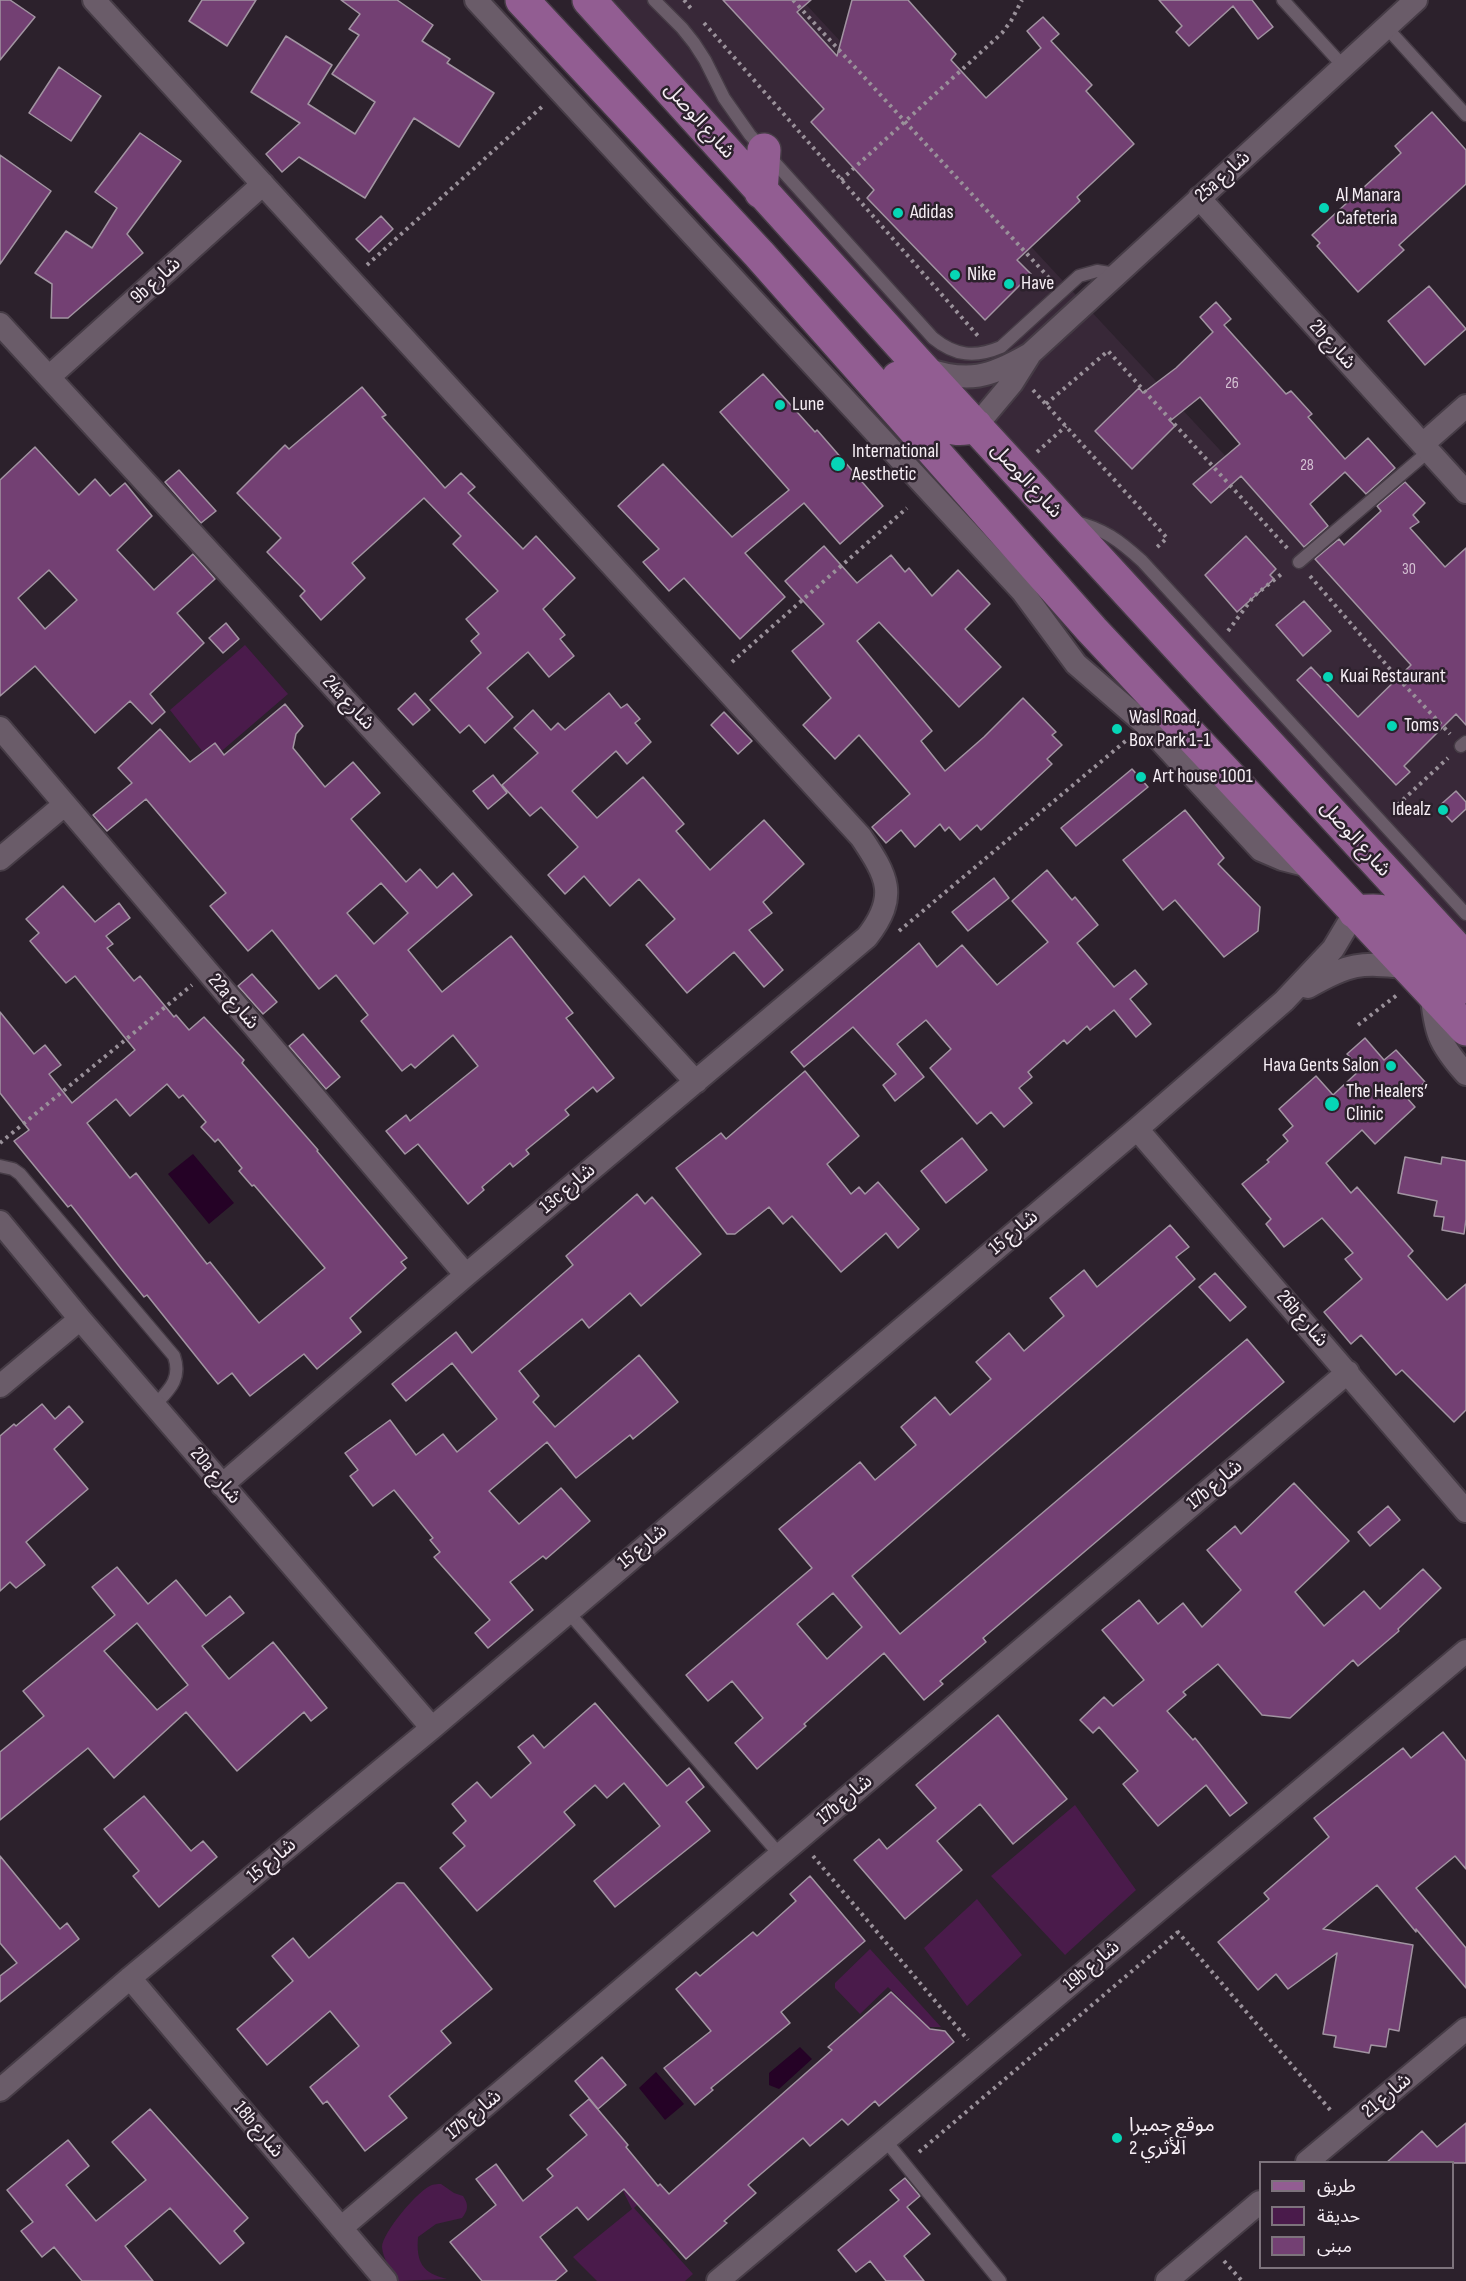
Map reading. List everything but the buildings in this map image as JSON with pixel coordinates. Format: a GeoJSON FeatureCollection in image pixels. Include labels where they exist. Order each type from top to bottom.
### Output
{"type":"FeatureCollection","features":[{"type":"Feature","properties":{"kind":"main road"},"geometry":{"type":"LineString","coordinates":[[522,0],[759,254],[1092,630],[1466,1029]]}},
{"type":"Feature","properties":{"kind":"main road","name":"شارع الوصل"},"geometry":{"type":"LineString","coordinates":[[589,0],[761,192],[1466,960]]}},
{"type":"Feature","properties":{"kind":"main road"},"geometry":{"type":"LineString","coordinates":[[761,192],[764,150]]}},
{"type":"Feature","properties":{"kind":"main road"},"geometry":{"type":"LineString","coordinates":[[759,254],[785,266],[807,282],[939,422],[956,429],[976,426]]}},
{"type":"Feature","properties":{"kind":"main road"},"geometry":{"type":"LineString","coordinates":[[1355,912],[1384,911],[1394,914],[1404,921],[1466,987]]}},
{"type":"Feature","properties":{"kind":"street"},"geometry":{"type":"LineString","coordinates":[[94,0],[716,677]]}},
{"type":"Feature","properties":{"kind":"street"},"geometry":{"type":"LineString","coordinates":[[476,0],[1022,591],[1076,664],[1095,683],[1145,724],[1261,850],[1282,859],[1316,868]]}},
{"type":"Feature","properties":{"kind":"street","name":"25a شارع"},"geometry":{"type":"LineString","coordinates":[[921,367],[944,376],[975,377],[1005,368],[1030,354],[1416,0]]}},
{"type":"Feature","properties":{"kind":"street","name":"9b شارع"},"geometry":{"type":"LineString","coordinates":[[49,378],[263,184]]}},
{"type":"Feature","properties":{"kind":"street","name":"2b شارع"},"geometry":{"type":"LineString","coordinates":[[1198,198],[1466,492]]}},
{"type":"Feature","properties":{"kind":"street","name":"24a شارع"},"geometry":{"type":"LineString","coordinates":[[0,324],[696,1083]]}},
{"type":"Feature","properties":{"kind":"street","name":"25a شارع"},"geometry":{"type":"LineString","coordinates":[[976,426],[1012,383],[1030,354]]}},
{"type":"Feature","properties":{"kind":"street"},"geometry":{"type":"LineString","coordinates":[[1426,448],[1466,406]]}},
{"type":"Feature","properties":{"kind":"street","name":"13c شارع"},"geometry":{"type":"LineString","coordinates":[[222,1485],[466,1275],[867,937],[880,920],[886,899],[885,878],[861,837],[716,677]]}},
{"type":"Feature","properties":{"kind":"street","name":"22a شارع"},"geometry":{"type":"LineString","coordinates":[[0,729],[466,1275]]}},
{"type":"Feature","properties":{"kind":"street"},"geometry":{"type":"LineString","coordinates":[[0,859],[64,805]]}},
{"type":"Feature","properties":{"kind":"street","name":"شارع 15"},"geometry":{"type":"LineString","coordinates":[[0,2090],[130,1978],[432,1728],[1137,1129],[1284,1001],[1333,949],[1355,912]]}},
{"type":"Feature","properties":{"kind":"street","name":"شارع 15"},"geometry":{"type":"LineString","coordinates":[[1284,1001],[1338,970],[1352,966],[1366,964],[1419,978]]}},
{"type":"Feature","properties":{"kind":"street"},"geometry":{"type":"LineString","coordinates":[[1419,978],[1440,1039],[1466,1074]]}},
{"type":"Feature","properties":{"kind":"street","name":"26b شارع"},"geometry":{"type":"LineString","coordinates":[[1137,1129],[1466,1511]]}},
{"type":"Feature","properties":{"kind":"street","name":"20a شارع"},"geometry":{"type":"LineString","coordinates":[[0,1222],[222,1485],[432,1728]]}},
{"type":"Feature","properties":{"kind":"street"},"geometry":{"type":"LineString","coordinates":[[0,1386],[80,1318]]}},
{"type":"Feature","properties":{"kind":"street","name":"17b شارع"},"geometry":{"type":"LineString","coordinates":[[341,2228],[1348,1372]]}},
{"type":"Feature","properties":{"kind":"street","name":"19b شارع"},"geometry":{"type":"LineString","coordinates":[[718,2281],[1466,1651]]}},
{"type":"Feature","properties":{"kind":"street","name":"18b شارع"},"geometry":{"type":"LineString","coordinates":[[130,1978],[386,2281]]}},
{"type":"Feature","properties":{"kind":"street","name":"شارع 21"},"geometry":{"type":"LineString","coordinates":[[1309,2161],[1466,2029]]}},
{"type":"Feature","properties":{"kind":"street"},"geometry":{"type":"LineString","coordinates":[[1167,2281],[1259,2203]]}},
{"type":"Feature","properties":{"kind":"lane"},"geometry":{"type":"LineString","coordinates":[[654,0],[694,43],[736,117],[933,338],[945,348],[973,355],[987,353],[1001,347],[1079,276],[1088,272],[1116,274]]}},
{"type":"Feature","properties":{"kind":"lane"},"geometry":{"type":"LineString","coordinates":[[1283,0],[1344,67]]}},
{"type":"Feature","properties":{"kind":"lane"},"geometry":{"type":"LineString","coordinates":[[1386,27],[1466,115]]}},
{"type":"Feature","properties":{"kind":"lane"},"geometry":{"type":"LineString","coordinates":[[1299,562],[1426,448]]}},
{"type":"Feature","properties":{"kind":"lane"},"geometry":{"type":"LineString","coordinates":[[1061,517],[1089,525],[1115,537],[1142,561],[1466,914]]}},
{"type":"Feature","properties":{"kind":"lane"},"geometry":{"type":"LineString","coordinates":[[0,1166],[14,1169],[20,1174],[174,1356],[177,1364],[175,1381],[171,1389],[154,1405]]}},
{"type":"Feature","properties":{"kind":"lane"},"geometry":{"type":"LineString","coordinates":[[568,1612],[780,1855]]}},
{"type":"Feature","properties":{"kind":"lane"},"geometry":{"type":"LineString","coordinates":[[885,2140],[1000,2281]]}},
{"type":"Feature","properties":{"kind":"path"},"geometry":{"type":"LineString","coordinates":[[684,0],[982,342]]}},
{"type":"Feature","properties":{"kind":"path"},"geometry":{"type":"LineString","coordinates":[[793,0],[1062,291]]}},
{"type":"Feature","properties":{"kind":"path"},"geometry":{"type":"LineString","coordinates":[[841,180],[1002,33],[1022,0]]}},
{"type":"Feature","properties":{"kind":"path"},"geometry":{"type":"LineString","coordinates":[[350,279],[560,90]]}},
{"type":"Feature","properties":{"kind":"path"},"geometry":{"type":"LineString","coordinates":[[1046,404],[1108,351],[1299,562],[1396,676],[1464,744],[1381,821]]}},
{"type":"Feature","properties":{"kind":"path"},"geometry":{"type":"LineString","coordinates":[[1027,384],[1167,538],[1142,561]]}},
{"type":"Feature","properties":{"kind":"path"},"geometry":{"type":"LineString","coordinates":[[1016,471],[1066,426]]}},
{"type":"Feature","properties":{"kind":"path"},"geometry":{"type":"LineString","coordinates":[[716,677],[908,508]]}},
{"type":"Feature","properties":{"kind":"path"},"geometry":{"type":"LineString","coordinates":[[1218,644],[1254,596],[1299,562]]}},
{"type":"Feature","properties":{"kind":"path"},"geometry":{"type":"LineString","coordinates":[[867,937],[884,936],[901,930],[1145,724]]}},
{"type":"Feature","properties":{"kind":"path"},"geometry":{"type":"LineString","coordinates":[[0,1143],[207,973]]}},
{"type":"Feature","properties":{"kind":"path"},"geometry":{"type":"LineString","coordinates":[[1358,1025],[1419,978]]}},
{"type":"Feature","properties":{"kind":"path"},"geometry":{"type":"LineString","coordinates":[[799,1839],[983,2058]]}},
{"type":"Feature","properties":{"kind":"path"},"geometry":{"type":"LineString","coordinates":[[1158,1910],[1347,2129]]}},
{"type":"Feature","properties":{"kind":"path"},"geometry":{"type":"LineString","coordinates":[[904,2164],[1178,1932]]}},
{"type":"Feature","properties":{"kind":"path"},"geometry":{"type":"LineString","coordinates":[[1068,2025],[1072,2029]]}},
{"type":"Feature","properties":{"kind":"shaded area"},"geometry":{"type":"Polygon","coordinates":[[[585,0],[802,0],[1466,715],[1466,961],[585,0]]]}},
{"type":"Feature","properties":{"kind":"shaded area"},"geometry":{"type":"Polygon","coordinates":[[[193,1154],[234,1203],[209,1224],[168,1174],[193,1154]]]}},
{"type":"Feature","properties":{"kind":"shaded area"},"geometry":{"type":"Polygon","coordinates":[[[800,2047],[812,2059],[779,2089],[769,2085],[769,2073],[800,2047]]]}},
{"type":"Feature","properties":{"kind":"shaded area"},"geometry":{"type":"Polygon","coordinates":[[[656,2072],[684,2104],[665,2120],[639,2088],[656,2072]]]}},
{"type":"Feature","properties":{"kind":"green space"},"geometry":{"type":"Polygon","coordinates":[[[245,645],[288,694],[210,761],[170,710],[245,645]]]}},
{"type":"Feature","properties":{"kind":"green space"},"geometry":{"type":"Polygon","coordinates":[[[1075,1805],[1136,1890],[1065,1955],[991,1876],[1075,1805]]]}},
{"type":"Feature","properties":{"kind":"green space"},"geometry":{"type":"Polygon","coordinates":[[[977,1899],[1022,1955],[967,2006],[924,1948],[977,1899]]]}},
{"type":"Feature","properties":{"kind":"green space"},"geometry":{"type":"Polygon","coordinates":[[[870,1949],[941,2027],[928,2027],[888,1987],[860,2014],[835,1988],[835,1983],[870,1949]]]}},
{"type":"Feature","properties":{"kind":"green space"},"geometry":{"type":"Polygon","coordinates":[[[619,2183],[645,2197],[634,2208],[693,2274],[685,2281],[597,2281],[573,2257],[632,2209],[619,2183]]]}},
{"type":"Feature","properties":{"kind":"green space"},"geometry":{"type":"Polygon","coordinates":[[[441,2184],[463,2196],[467,2210],[462,2218],[436,2224],[418,2237],[418,2253],[426,2270],[447,2279],[398,2281],[384,2256],[382,2247],[384,2240],[394,2222],[419,2194],[432,2185],[441,2184]]]}},
{"type":"Feature","properties":{"kind":"place","name":"Al Manara Cafeteria"},"geometry":{"type":"Point","coordinates":[1324,208]}},
{"type":"Feature","properties":{"kind":"place","name":"Adidas"},"geometry":{"type":"Point","coordinates":[898,213]}},
{"type":"Feature","properties":{"kind":"place","name":"Nike"},"geometry":{"type":"Point","coordinates":[955,275]}},
{"type":"Feature","properties":{"kind":"place","name":"Have"},"geometry":{"type":"Point","coordinates":[1009,284]}},
{"type":"Feature","properties":{"kind":"place","name":"Lune"},"geometry":{"type":"Point","coordinates":[780,405]}},
{"type":"Feature","properties":{"kind":"place","name":"International Aesthetic"},"geometry":{"type":"Point","coordinates":[838,464]}},
{"type":"Feature","properties":{"kind":"place","name":"Kuai Restaurant"},"geometry":{"type":"Point","coordinates":[1328,677]}},
{"type":"Feature","properties":{"kind":"place","name":"Toms"},"geometry":{"type":"Point","coordinates":[1392,726]}},
{"type":"Feature","properties":{"kind":"place","name":"Wasl Road, Box Park 1-1"},"geometry":{"type":"Point","coordinates":[1117,729]}},
{"type":"Feature","properties":{"kind":"place","name":"Art house 1001"},"geometry":{"type":"Point","coordinates":[1141,777]}},
{"type":"Feature","properties":{"kind":"place","name":"Idealz"},"geometry":{"type":"Point","coordinates":[1443,810]}},
{"type":"Feature","properties":{"kind":"place","name":"Hava Gents Salon"},"geometry":{"type":"Point","coordinates":[1391,1066]}},
{"type":"Feature","properties":{"kind":"place","name":"The Healers’ Clinic"},"geometry":{"type":"Point","coordinates":[1332,1104]}},
{"type":"Feature","properties":{"kind":"place","name":"موقع جميرا 2 الأثري"},"geometry":{"type":"Point","coordinates":[1117,2138]}}]}
